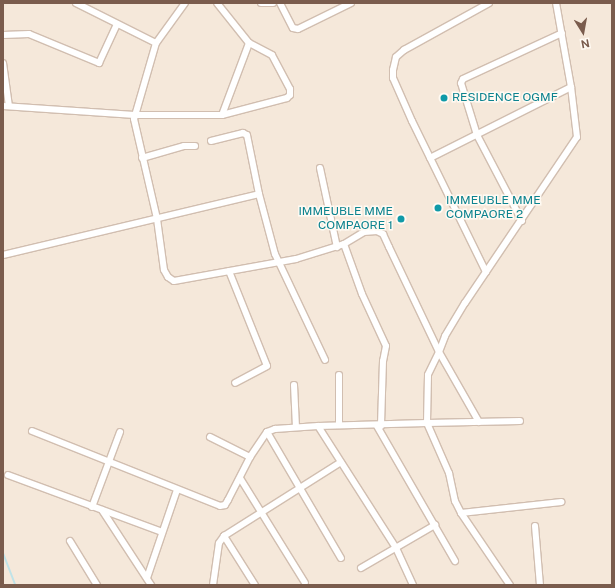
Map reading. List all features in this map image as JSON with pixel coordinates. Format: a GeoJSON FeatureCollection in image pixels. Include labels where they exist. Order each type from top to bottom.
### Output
{"type":"FeatureCollection","features":[{"type":"Feature","properties":{"kind":"street"},"geometry":{"type":"LineString","coordinates":[[76,3],[156,43]]}},
{"type":"Feature","properties":{"kind":"street"},"geometry":{"type":"LineString","coordinates":[[185,3],[156,43],[135,114],[134,125],[157,219],[164,270],[168,277],[174,281],[280,262],[337,247],[364,232],[377,231],[383,234],[439,352],[479,422]]}},
{"type":"Feature","properties":{"kind":"street"},"geometry":{"type":"LineString","coordinates":[[3,63],[6,106],[135,114],[222,114],[256,108],[290,95],[287,82],[272,55],[249,43],[217,3]]}},
{"type":"Feature","properties":{"kind":"street"},"geometry":{"type":"LineString","coordinates":[[261,3],[273,3]]}},
{"type":"Feature","properties":{"kind":"street"},"geometry":{"type":"LineString","coordinates":[[280,3],[293,28],[298,29],[351,3]]}},
{"type":"Feature","properties":{"kind":"street"},"geometry":{"type":"LineString","coordinates":[[486,272],[396,87],[393,78],[393,63],[404,50],[489,3]]}},
{"type":"Feature","properties":{"kind":"street"},"geometry":{"type":"LineString","coordinates":[[510,585],[461,513],[449,473],[428,423],[428,375],[445,336],[486,272],[522,221],[577,137],[572,87],[556,3]]}},
{"type":"Feature","properties":{"kind":"street"},"geometry":{"type":"LineString","coordinates":[[3,35],[29,34],[99,63],[117,24]]}},
{"type":"Feature","properties":{"kind":"street"},"geometry":{"type":"LineString","coordinates":[[522,221],[477,135],[461,87],[463,79],[562,33]]}},
{"type":"Feature","properties":{"kind":"street"},"geometry":{"type":"LineString","coordinates":[[222,114],[249,43]]}},
{"type":"Feature","properties":{"kind":"street"},"geometry":{"type":"LineString","coordinates":[[430,158],[572,87]]}},
{"type":"Feature","properties":{"kind":"street"},"geometry":{"type":"LineString","coordinates":[[211,140],[243,133],[247,135],[259,194],[271,242],[324,360]]}},
{"type":"Feature","properties":{"kind":"street"},"geometry":{"type":"LineString","coordinates":[[142,158],[184,146],[195,146]]}},
{"type":"Feature","properties":{"kind":"street"},"geometry":{"type":"LineString","coordinates":[[320,168],[337,247]]}},
{"type":"Feature","properties":{"kind":"street"},"geometry":{"type":"LineString","coordinates":[[3,255],[259,194]]}},
{"type":"Feature","properties":{"kind":"street"},"geometry":{"type":"LineString","coordinates":[[344,244],[362,294],[386,346],[383,361],[379,426],[455,561]]}},
{"type":"Feature","properties":{"kind":"street"},"geometry":{"type":"LineString","coordinates":[[229,271],[268,366],[235,383]]}},
{"type":"Feature","properties":{"kind":"street"},"geometry":{"type":"LineString","coordinates":[[339,375],[339,425]]}},
{"type":"Feature","properties":{"kind":"street"},"geometry":{"type":"LineString","coordinates":[[294,385],[296,427]]}},
{"type":"Feature","properties":{"kind":"street"},"geometry":{"type":"LineString","coordinates":[[32,431],[220,506],[225,505],[250,457],[267,432],[296,427],[339,425],[379,426],[428,423],[520,421]]}},
{"type":"Feature","properties":{"kind":"street"},"geometry":{"type":"LineString","coordinates":[[318,426],[396,548],[412,585]]}},
{"type":"Feature","properties":{"kind":"street"},"geometry":{"type":"LineString","coordinates":[[92,507],[120,432]]}},
{"type":"Feature","properties":{"kind":"street"},"geometry":{"type":"LineString","coordinates":[[267,432],[298,488],[341,558]]}},
{"type":"Feature","properties":{"kind":"street"},"geometry":{"type":"LineString","coordinates":[[210,437],[250,457]]}},
{"type":"Feature","properties":{"kind":"street"},"geometry":{"type":"LineString","coordinates":[[213,585],[219,543],[224,536],[341,462]]}},
{"type":"Feature","properties":{"kind":"street"},"geometry":{"type":"LineString","coordinates":[[8,475],[162,532]]}},
{"type":"Feature","properties":{"kind":"street"},"geometry":{"type":"LineString","coordinates":[[240,478],[305,583]]}},
{"type":"Feature","properties":{"kind":"street"},"geometry":{"type":"LineString","coordinates":[[147,578],[177,490]]}},
{"type":"Feature","properties":{"kind":"street"},"geometry":{"type":"LineString","coordinates":[[461,513],[561,502]]}},
{"type":"Feature","properties":{"kind":"street"},"geometry":{"type":"LineString","coordinates":[[102,510],[151,585]]}},
{"type":"Feature","properties":{"kind":"street"},"geometry":{"type":"LineString","coordinates":[[362,568],[435,525]]}},
{"type":"Feature","properties":{"kind":"street"},"geometry":{"type":"LineString","coordinates":[[535,526],[540,585]]}},
{"type":"Feature","properties":{"kind":"street"},"geometry":{"type":"LineString","coordinates":[[224,536],[255,585]]}},
{"type":"Feature","properties":{"kind":"street"},"geometry":{"type":"LineString","coordinates":[[70,541],[97,585]]}},
{"type":"Feature","properties":{"kind":"shaded area"},"geometry":{"type":"Polygon","coordinates":[[[3,3],[612,3],[612,585],[3,585],[3,3]]]}},
{"type":"Feature","properties":{"kind":"waterway"},"geometry":{"type":"LineString","coordinates":[[3,553],[15,585]]}},
{"type":"Feature","properties":{"kind":"place","name":"RESIDENCE OGMF"},"geometry":{"type":"Point","coordinates":[444,98]}},
{"type":"Feature","properties":{"kind":"place","name":"IMMEUBLE MME COMPAORE 2"},"geometry":{"type":"Point","coordinates":[438,208]}},
{"type":"Feature","properties":{"kind":"place","name":"IMMEUBLE MME COMPAORE 1"},"geometry":{"type":"Point","coordinates":[401,219]}}]}
